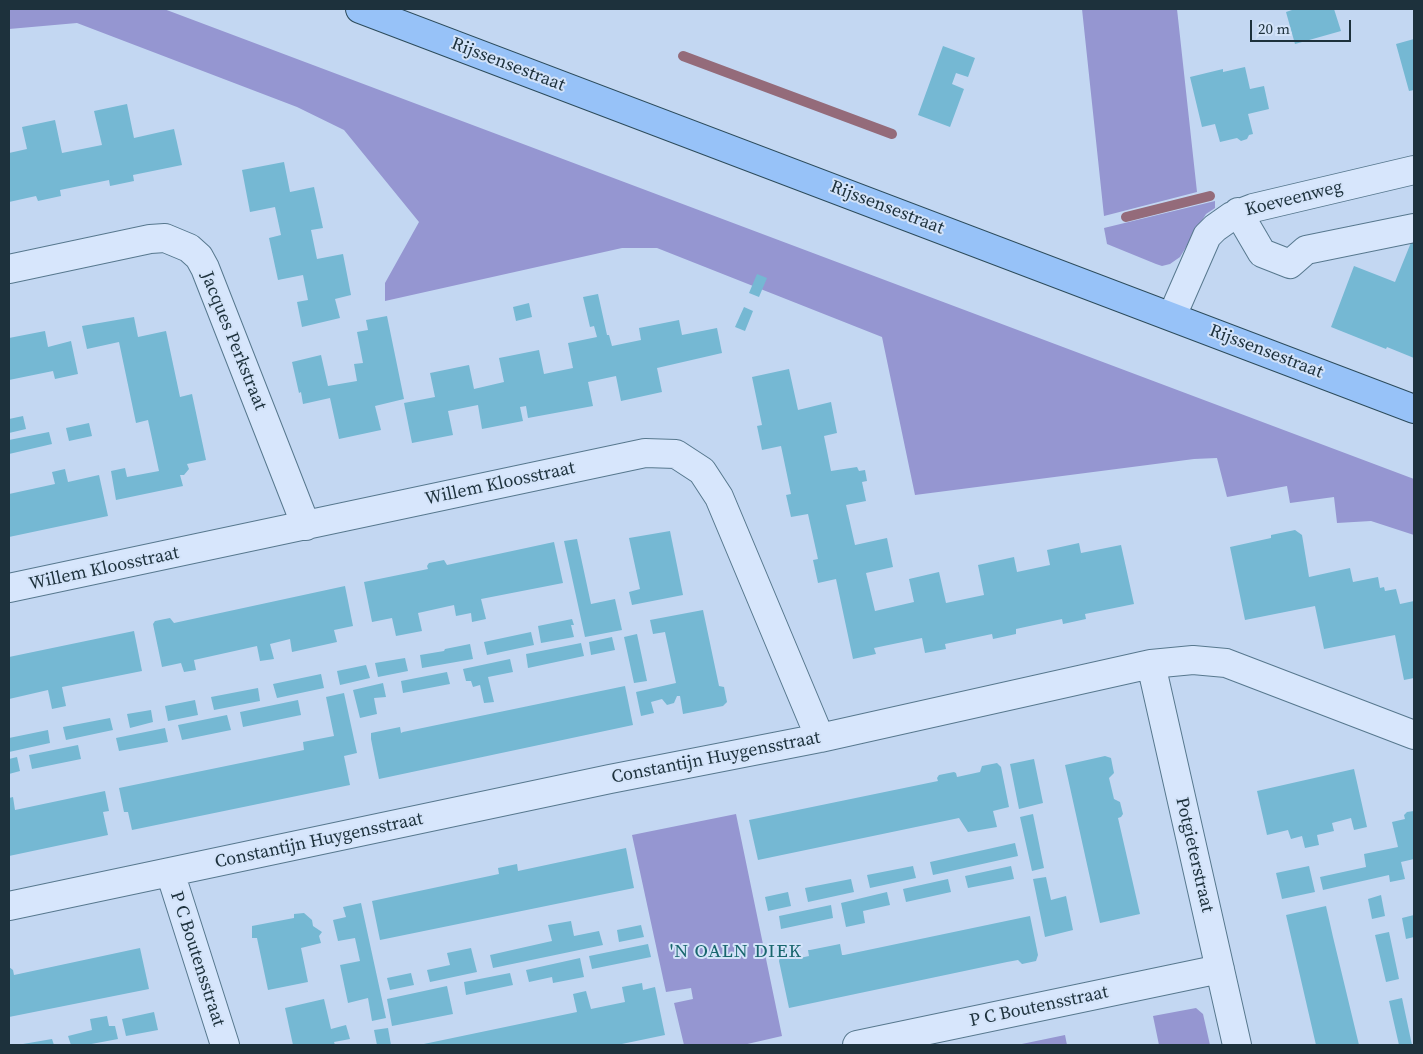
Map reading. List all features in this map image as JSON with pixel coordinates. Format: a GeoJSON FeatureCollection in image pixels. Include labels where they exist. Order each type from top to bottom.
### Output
{"type":"FeatureCollection","features":[{"type":"Feature","properties":{"kind":"main road","name":"Rijssensestraat"},"geometry":{"type":"LineString","coordinates":[[360,9],[1414,409]]}},
{"type":"Feature","properties":{"kind":"street","name":"Koeveenweg"},"geometry":{"type":"LineString","coordinates":[[1172,316],[1208,236],[1226,219],[1238,212],[1414,170]]}},
{"type":"Feature","properties":{"kind":"street"},"geometry":{"type":"LineString","coordinates":[[1238,212],[1262,254],[1290,264],[1306,250],[1414,228]]}},
{"type":"Feature","properties":{"kind":"street","name":"Jacques Perkstraat"},"geometry":{"type":"LineString","coordinates":[[9,268],[150,239],[166,238],[189,248],[199,257],[205,268],[306,526]]}},
{"type":"Feature","properties":{"kind":"street","name":"Willem Kloosstraat"},"geometry":{"type":"LineString","coordinates":[[9,588],[645,453],[676,454],[702,471],[719,497],[820,738]]}},
{"type":"Feature","properties":{"kind":"street","name":"Constantijn Huygensstraat"},"geometry":{"type":"LineString","coordinates":[[9,906],[600,782],[820,738],[1151,664],[1193,660],[1226,663],[1414,735]]}},
{"type":"Feature","properties":{"kind":"street","name":"Potgieterstraat"},"geometry":{"type":"LineString","coordinates":[[1151,664],[1237,1045]]}},
{"type":"Feature","properties":{"kind":"street","name":"P C Boutensstraat"},"geometry":{"type":"LineString","coordinates":[[170,872],[225,1045]]}},
{"type":"Feature","properties":{"kind":"street","name":"P C Boutensstraat"},"geometry":{"type":"LineString","coordinates":[[857,1045],[1220,970]]}},
{"type":"Feature","properties":{"kind":"shaded area"},"geometry":{"type":"Polygon","coordinates":[[[9,9],[164,9],[1414,479],[1414,535],[1371,521],[1337,523],[1334,497],[1290,503],[1287,486],[1227,497],[1217,458],[1194,459],[915,495],[882,337],[657,248],[622,248],[385,301],[385,283],[419,222],[344,130],[297,107],[77,23],[9,29],[9,9]]]}},
{"type":"Feature","properties":{"kind":"shaded area"},"geometry":{"type":"Polygon","coordinates":[[[1082,9],[1177,9],[1197,192],[1104,216],[1082,9]]]}},
{"type":"Feature","properties":{"kind":"shaded area"},"geometry":{"type":"Polygon","coordinates":[[[1215,201],[1215,208],[1206,214],[1180,257],[1170,264],[1162,266],[1107,244],[1104,228],[1215,201]]]}},
{"type":"Feature","properties":{"kind":"shaded area"},"geometry":{"type":"Polygon","coordinates":[[[736,814],[782,1036],[743,1045],[684,1045],[674,1003],[693,999],[691,988],[666,992],[632,835],[736,814]]]}},
{"type":"Feature","properties":{"kind":"shaded area"},"geometry":{"type":"Polygon","coordinates":[[[1196,1008],[1203,1014],[1210,1045],[1159,1045],[1153,1016],[1196,1008]]]}},
{"type":"Feature","properties":{"kind":"shaded area"},"geometry":{"type":"Polygon","coordinates":[[[1065,1035],[1067,1045],[1017,1045],[1065,1035]]]}},
{"type":"Feature","properties":{"kind":"building"},"geometry":{"type":"Polygon","coordinates":[[[1295,9],[1334,9],[1341,31],[1295,44],[1286,12],[1295,9]]]}},
{"type":"Feature","properties":{"kind":"building"},"geometry":{"type":"Polygon","coordinates":[[[1414,39],[1414,90],[1409,91],[1396,44],[1414,39]]]}},
{"type":"Feature","properties":{"kind":"building"},"geometry":{"type":"Polygon","coordinates":[[[943,46],[975,58],[968,77],[956,73],[952,84],[964,89],[950,127],[918,115],[943,46]]]}},
{"type":"Feature","properties":{"kind":"building"},"geometry":{"type":"Polygon","coordinates":[[[1245,67],[1250,89],[1264,86],[1269,109],[1248,114],[1253,134],[1249,135],[1247,139],[1241,141],[1237,138],[1220,142],[1215,124],[1202,127],[1190,77],[1223,69],[1223,72],[1245,67]]]}},
{"type":"Feature","properties":{"kind":"building"},"geometry":{"type":"Polygon","coordinates":[[[127,104],[134,138],[174,129],[182,165],[133,175],[134,181],[110,186],[109,180],[60,190],[61,196],[38,201],[36,196],[9,202],[9,153],[27,149],[22,127],[55,120],[62,153],[102,145],[94,111],[127,104]]]}},
{"type":"Feature","properties":{"kind":"building"},"geometry":{"type":"Polygon","coordinates":[[[284,162],[290,192],[314,187],[323,228],[311,230],[317,259],[343,254],[351,295],[335,299],[340,318],[302,327],[297,302],[308,300],[303,275],[278,280],[269,238],[281,235],[275,207],[250,212],[242,170],[284,162]]]}},
{"type":"Feature","properties":{"kind":"building"},"geometry":{"type":"Polygon","coordinates":[[[1412,240],[1414,240],[1414,358],[1331,327],[1354,266],[1395,282],[1412,240]]]}},
{"type":"Feature","properties":{"kind":"building"},"geometry":{"type":"Polygon","coordinates":[[[757,274],[767,278],[759,297],[749,293],[757,274]]]}},
{"type":"Feature","properties":{"kind":"building"},"geometry":{"type":"Polygon","coordinates":[[[598,294],[607,335],[609,335],[612,346],[641,340],[639,328],[679,320],[682,335],[717,328],[722,353],[657,368],[662,392],[621,401],[616,376],[588,382],[593,406],[528,418],[526,406],[520,407],[523,421],[482,429],[478,405],[448,411],[453,435],[412,443],[404,403],[435,397],[430,373],[469,365],[474,389],[504,382],[499,358],[539,350],[544,374],[573,368],[568,343],[597,337],[594,326],[590,327],[583,297],[598,294]]]}},
{"type":"Feature","properties":{"kind":"building"},"geometry":{"type":"Polygon","coordinates":[[[529,303],[532,317],[516,321],[513,307],[529,303]]]}},
{"type":"Feature","properties":{"kind":"building"},"geometry":{"type":"Polygon","coordinates":[[[744,307],[753,311],[745,331],[735,327],[744,307]]]}},
{"type":"Feature","properties":{"kind":"building"},"geometry":{"type":"Polygon","coordinates":[[[387,316],[404,399],[375,406],[381,430],[339,439],[330,398],[303,404],[292,362],[321,355],[328,386],[357,381],[354,364],[363,363],[357,332],[368,330],[366,320],[387,316]]]}},
{"type":"Feature","properties":{"kind":"building"},"geometry":{"type":"Polygon","coordinates":[[[134,317],[138,337],[166,331],[180,397],[192,394],[206,460],[187,464],[189,469],[184,475],[180,475],[183,486],[116,500],[111,471],[125,468],[127,477],[159,471],[148,420],[136,423],[119,342],[87,349],[82,326],[134,317]]]}},
{"type":"Feature","properties":{"kind":"building"},"geometry":{"type":"Polygon","coordinates":[[[45,331],[48,347],[71,341],[78,374],[55,379],[53,371],[9,380],[9,338],[45,331]]]}},
{"type":"Feature","properties":{"kind":"building"},"geometry":{"type":"Polygon","coordinates":[[[789,369],[798,410],[831,402],[837,433],[824,436],[831,471],[857,467],[859,471],[865,470],[867,481],[862,482],[866,501],[846,505],[855,545],[887,538],[893,567],[866,573],[875,611],[914,602],[909,579],[939,572],[946,603],[984,595],[978,565],[1014,557],[1017,572],[1050,565],[1047,550],[1079,543],[1081,553],[1121,545],[1134,604],[1085,614],[1086,619],[1063,624],[1062,619],[1016,629],[1016,634],[993,639],[992,634],[945,644],[946,649],[925,653],[922,638],[874,648],[876,654],[853,659],[836,579],[818,583],[813,560],[818,559],[808,514],[791,517],[786,495],[791,494],[781,446],[762,450],[757,426],[762,425],[752,377],[789,369]]]}},
{"type":"Feature","properties":{"kind":"building"},"geometry":{"type":"Polygon","coordinates":[[[23,416],[26,429],[9,433],[9,419],[23,416]]]}},
{"type":"Feature","properties":{"kind":"building"},"geometry":{"type":"Polygon","coordinates":[[[89,423],[92,436],[69,441],[66,428],[89,423]]]}},
{"type":"Feature","properties":{"kind":"building"},"geometry":{"type":"Polygon","coordinates":[[[49,432],[52,444],[9,454],[9,440],[49,432]]]}},
{"type":"Feature","properties":{"kind":"building"},"geometry":{"type":"Polygon","coordinates":[[[65,469],[68,482],[99,475],[108,516],[9,537],[9,494],[55,484],[52,472],[65,469]]]}},
{"type":"Feature","properties":{"kind":"building"},"geometry":{"type":"Polygon","coordinates":[[[1295,530],[1302,535],[1309,577],[1350,568],[1353,582],[1378,577],[1380,588],[1384,587],[1385,591],[1396,589],[1400,604],[1414,601],[1414,678],[1404,680],[1395,635],[1324,649],[1315,606],[1245,620],[1230,547],[1271,538],[1271,535],[1295,530]]]}},
{"type":"Feature","properties":{"kind":"building"},"geometry":{"type":"Polygon","coordinates":[[[670,531],[683,595],[632,605],[629,592],[640,589],[629,538],[670,531]]]}},
{"type":"Feature","properties":{"kind":"building"},"geometry":{"type":"Polygon","coordinates":[[[577,539],[591,604],[615,599],[622,630],[585,637],[564,541],[577,539]]]}},
{"type":"Feature","properties":{"kind":"building"},"geometry":{"type":"Polygon","coordinates":[[[554,542],[563,583],[481,599],[486,619],[472,622],[471,613],[456,616],[454,605],[418,613],[422,631],[396,636],[392,618],[372,622],[364,582],[428,569],[429,563],[444,560],[447,565],[554,542]]]}},
{"type":"Feature","properties":{"kind":"building"},"geometry":{"type":"Polygon","coordinates":[[[345,586],[353,626],[334,630],[337,642],[292,652],[290,639],[270,644],[274,659],[260,661],[257,646],[194,660],[196,670],[184,672],[181,663],[162,667],[153,624],[155,621],[170,618],[174,623],[345,586]]]}},
{"type":"Feature","properties":{"kind":"building"},"geometry":{"type":"Polygon","coordinates":[[[703,610],[719,686],[724,687],[727,702],[723,706],[683,714],[680,696],[677,696],[674,703],[667,705],[662,699],[651,702],[654,713],[641,716],[636,692],[676,683],[665,632],[653,634],[650,620],[703,610]]]}},
{"type":"Feature","properties":{"kind":"building"},"geometry":{"type":"Polygon","coordinates":[[[572,619],[574,625],[571,625],[574,637],[541,643],[538,626],[572,619]]]}},
{"type":"Feature","properties":{"kind":"building"},"geometry":{"type":"Polygon","coordinates":[[[134,631],[142,671],[62,687],[66,706],[52,709],[48,690],[9,699],[9,657],[134,631]]]}},
{"type":"Feature","properties":{"kind":"building"},"geometry":{"type":"Polygon","coordinates":[[[531,632],[534,645],[487,655],[484,642],[531,632]]]}},
{"type":"Feature","properties":{"kind":"building"},"geometry":{"type":"Polygon","coordinates":[[[637,634],[647,681],[634,683],[624,637],[637,634]]]}},
{"type":"Feature","properties":{"kind":"building"},"geometry":{"type":"Polygon","coordinates":[[[612,637],[615,650],[591,655],[589,642],[612,637]]]}},
{"type":"Feature","properties":{"kind":"building"},"geometry":{"type":"Polygon","coordinates":[[[581,643],[584,656],[528,668],[526,654],[581,643]]]}},
{"type":"Feature","properties":{"kind":"building"},"geometry":{"type":"Polygon","coordinates":[[[470,644],[473,659],[422,668],[420,655],[470,644]]]}},
{"type":"Feature","properties":{"kind":"building"},"geometry":{"type":"Polygon","coordinates":[[[405,658],[408,671],[378,677],[375,663],[405,658]]]}},
{"type":"Feature","properties":{"kind":"building"},"geometry":{"type":"Polygon","coordinates":[[[510,659],[513,672],[488,677],[494,702],[484,703],[480,685],[473,687],[471,681],[466,681],[463,669],[510,659]]]}},
{"type":"Feature","properties":{"kind":"building"},"geometry":{"type":"Polygon","coordinates":[[[366,665],[370,678],[340,685],[337,671],[366,665]]]}},
{"type":"Feature","properties":{"kind":"building"},"geometry":{"type":"Polygon","coordinates":[[[447,672],[450,684],[403,693],[401,681],[447,672]]]}},
{"type":"Feature","properties":{"kind":"building"},"geometry":{"type":"Polygon","coordinates":[[[321,674],[324,688],[277,698],[273,684],[321,674]]]}},
{"type":"Feature","properties":{"kind":"building"},"geometry":{"type":"Polygon","coordinates":[[[383,683],[386,697],[374,698],[377,714],[360,718],[353,690],[383,683]]]}},
{"type":"Feature","properties":{"kind":"building"},"geometry":{"type":"Polygon","coordinates":[[[625,686],[633,725],[379,779],[371,733],[400,727],[401,733],[625,686]]]}},
{"type":"Feature","properties":{"kind":"building"},"geometry":{"type":"Polygon","coordinates":[[[258,688],[260,701],[214,710],[211,697],[258,688]]]}},
{"type":"Feature","properties":{"kind":"building"},"geometry":{"type":"Polygon","coordinates":[[[344,693],[357,753],[344,756],[350,785],[132,830],[128,812],[124,812],[119,788],[304,750],[303,742],[334,736],[326,697],[344,693]]]}},
{"type":"Feature","properties":{"kind":"building"},"geometry":{"type":"Polygon","coordinates":[[[195,700],[198,715],[168,721],[165,706],[195,700]]]}},
{"type":"Feature","properties":{"kind":"building"},"geometry":{"type":"Polygon","coordinates":[[[298,700],[301,715],[243,727],[240,712],[298,700]]]}},
{"type":"Feature","properties":{"kind":"building"},"geometry":{"type":"Polygon","coordinates":[[[151,710],[153,722],[130,728],[127,714],[151,710]]]}},
{"type":"Feature","properties":{"kind":"building"},"geometry":{"type":"Polygon","coordinates":[[[227,715],[231,730],[182,740],[178,725],[227,715]]]}},
{"type":"Feature","properties":{"kind":"building"},"geometry":{"type":"Polygon","coordinates":[[[110,718],[113,730],[66,740],[63,727],[110,718]]]}},
{"type":"Feature","properties":{"kind":"building"},"geometry":{"type":"Polygon","coordinates":[[[165,728],[168,742],[119,751],[116,738],[165,728]]]}},
{"type":"Feature","properties":{"kind":"building"},"geometry":{"type":"Polygon","coordinates":[[[48,730],[50,743],[9,752],[9,738],[48,730]]]}},
{"type":"Feature","properties":{"kind":"building"},"geometry":{"type":"Polygon","coordinates":[[[78,745],[81,759],[32,769],[29,755],[78,745]]]}},
{"type":"Feature","properties":{"kind":"building"},"geometry":{"type":"Polygon","coordinates":[[[1105,756],[1111,758],[1114,773],[1109,778],[1114,799],[1120,802],[1123,814],[1118,818],[1140,914],[1100,923],[1065,765],[1105,756]]]}},
{"type":"Feature","properties":{"kind":"building"},"geometry":{"type":"Polygon","coordinates":[[[17,757],[20,771],[9,774],[9,759],[17,757]]]}},
{"type":"Feature","properties":{"kind":"building"},"geometry":{"type":"Polygon","coordinates":[[[1034,759],[1043,803],[1019,809],[1010,764],[1034,759]]]}},
{"type":"Feature","properties":{"kind":"building"},"geometry":{"type":"Polygon","coordinates":[[[997,763],[1001,767],[1009,807],[993,811],[997,827],[968,832],[959,818],[758,860],[749,820],[938,781],[939,775],[954,772],[957,777],[980,772],[982,766],[997,763]]]}},
{"type":"Feature","properties":{"kind":"building"},"geometry":{"type":"Polygon","coordinates":[[[1354,769],[1367,827],[1354,830],[1351,818],[1332,823],[1334,831],[1317,835],[1319,845],[1305,848],[1302,836],[1291,839],[1288,830],[1267,835],[1257,791],[1354,769]]]}},
{"type":"Feature","properties":{"kind":"building"},"geometry":{"type":"Polygon","coordinates":[[[105,791],[109,811],[103,812],[108,835],[9,856],[9,798],[13,797],[15,810],[105,791]]]}},
{"type":"Feature","properties":{"kind":"building"},"geometry":{"type":"Polygon","coordinates":[[[1414,811],[1414,859],[1401,862],[1405,879],[1390,882],[1389,875],[1323,890],[1320,877],[1366,867],[1364,854],[1398,847],[1392,822],[1405,819],[1404,815],[1407,812],[1414,811]]]}},
{"type":"Feature","properties":{"kind":"building"},"geometry":{"type":"Polygon","coordinates":[[[1033,814],[1044,868],[1032,871],[1020,817],[1033,814]]]}},
{"type":"Feature","properties":{"kind":"building"},"geometry":{"type":"Polygon","coordinates":[[[1015,843],[1018,856],[933,875],[930,862],[1015,843]]]}},
{"type":"Feature","properties":{"kind":"building"},"geometry":{"type":"Polygon","coordinates":[[[626,848],[634,888],[380,940],[372,901],[499,874],[498,868],[517,864],[518,871],[626,848]]]}},
{"type":"Feature","properties":{"kind":"building"},"geometry":{"type":"Polygon","coordinates":[[[913,866],[916,878],[870,888],[867,875],[913,866]]]}},
{"type":"Feature","properties":{"kind":"building"},"geometry":{"type":"Polygon","coordinates":[[[1011,866],[1014,879],[968,888],[965,876],[1011,866]]]}},
{"type":"Feature","properties":{"kind":"building"},"geometry":{"type":"Polygon","coordinates":[[[1309,866],[1315,892],[1282,899],[1276,873],[1309,866]]]}},
{"type":"Feature","properties":{"kind":"building"},"geometry":{"type":"Polygon","coordinates":[[[1046,877],[1051,900],[1066,896],[1073,930],[1045,937],[1033,879],[1046,877]]]}},
{"type":"Feature","properties":{"kind":"building"},"geometry":{"type":"Polygon","coordinates":[[[851,879],[854,892],[808,902],[805,888],[851,879]]]}},
{"type":"Feature","properties":{"kind":"building"},"geometry":{"type":"Polygon","coordinates":[[[948,879],[951,892],[906,902],[903,889],[948,879]]]}},
{"type":"Feature","properties":{"kind":"building"},"geometry":{"type":"Polygon","coordinates":[[[788,892],[791,906],[768,911],[765,897],[788,892]]]}},
{"type":"Feature","properties":{"kind":"building"},"geometry":{"type":"Polygon","coordinates":[[[887,892],[890,905],[863,911],[865,923],[846,927],[841,903],[887,892]]]}},
{"type":"Feature","properties":{"kind":"building"},"geometry":{"type":"Polygon","coordinates":[[[1381,895],[1385,916],[1372,919],[1368,899],[1381,895]]]}},
{"type":"Feature","properties":{"kind":"building"},"geometry":{"type":"Polygon","coordinates":[[[361,903],[386,1018],[372,1021],[368,998],[348,1003],[340,965],[360,961],[355,938],[338,941],[333,920],[346,917],[343,907],[361,903]]]}},
{"type":"Feature","properties":{"kind":"building"},"geometry":{"type":"Polygon","coordinates":[[[831,905],[833,918],[781,929],[779,916],[831,905]]]}},
{"type":"Feature","properties":{"kind":"building"},"geometry":{"type":"Polygon","coordinates":[[[1326,906],[1359,1045],[1316,1045],[1286,915],[1326,906]]]}},
{"type":"Feature","properties":{"kind":"building"},"geometry":{"type":"Polygon","coordinates":[[[304,913],[312,920],[313,926],[322,932],[319,936],[321,943],[301,948],[308,982],[268,990],[257,938],[252,938],[252,926],[294,918],[294,914],[304,913]]]}},
{"type":"Feature","properties":{"kind":"building"},"geometry":{"type":"Polygon","coordinates":[[[1414,915],[1414,937],[1406,939],[1402,918],[1414,915]]]}},
{"type":"Feature","properties":{"kind":"building"},"geometry":{"type":"Polygon","coordinates":[[[1030,916],[1038,955],[1036,961],[1022,964],[1018,960],[1007,962],[789,1008],[779,961],[780,957],[797,953],[800,958],[809,956],[808,950],[840,944],[842,955],[844,955],[1030,916]]]}},
{"type":"Feature","properties":{"kind":"building"},"geometry":{"type":"Polygon","coordinates":[[[571,921],[574,936],[599,931],[603,945],[493,968],[490,955],[552,941],[548,925],[571,921]]]}},
{"type":"Feature","properties":{"kind":"building"},"geometry":{"type":"Polygon","coordinates":[[[641,925],[644,937],[619,942],[617,930],[641,925]]]}},
{"type":"Feature","properties":{"kind":"building"},"geometry":{"type":"Polygon","coordinates":[[[1389,932],[1399,979],[1386,982],[1375,935],[1389,932]]]}},
{"type":"Feature","properties":{"kind":"building"},"geometry":{"type":"Polygon","coordinates":[[[648,944],[651,957],[592,969],[589,956],[648,944]]]}},
{"type":"Feature","properties":{"kind":"building"},"geometry":{"type":"Polygon","coordinates":[[[140,948],[149,989],[9,1017],[9,967],[13,970],[14,975],[140,948]]]}},
{"type":"Feature","properties":{"kind":"building"},"geometry":{"type":"Polygon","coordinates":[[[471,948],[477,972],[430,982],[427,970],[450,965],[447,953],[471,948]]]}},
{"type":"Feature","properties":{"kind":"building"},"geometry":{"type":"Polygon","coordinates":[[[580,958],[584,977],[553,983],[552,977],[529,982],[526,970],[580,958]]]}},
{"type":"Feature","properties":{"kind":"building"},"geometry":{"type":"Polygon","coordinates":[[[411,973],[414,985],[390,990],[387,978],[411,973]]]}},
{"type":"Feature","properties":{"kind":"building"},"geometry":{"type":"Polygon","coordinates":[[[510,973],[513,985],[466,995],[464,982],[510,973]]]}},
{"type":"Feature","properties":{"kind":"building"},"geometry":{"type":"Polygon","coordinates":[[[642,983],[643,990],[655,987],[665,1035],[617,1045],[419,1045],[577,1012],[573,994],[586,991],[591,1009],[625,1002],[622,987],[642,983]]]}},
{"type":"Feature","properties":{"kind":"building"},"geometry":{"type":"Polygon","coordinates":[[[447,986],[453,1014],[392,1026],[387,999],[447,986]]]}},
{"type":"Feature","properties":{"kind":"building"},"geometry":{"type":"Polygon","coordinates":[[[1402,998],[1412,1045],[1399,1045],[1389,1001],[1402,998]]]}},
{"type":"Feature","properties":{"kind":"building"},"geometry":{"type":"Polygon","coordinates":[[[324,999],[331,1029],[346,1025],[350,1039],[334,1042],[335,1045],[293,1045],[285,1008],[324,999]]]}},
{"type":"Feature","properties":{"kind":"building"},"geometry":{"type":"Polygon","coordinates":[[[154,1012],[158,1030],[126,1036],[122,1019],[154,1012]]]}},
{"type":"Feature","properties":{"kind":"building"},"geometry":{"type":"Polygon","coordinates":[[[107,1016],[109,1026],[115,1026],[118,1039],[86,1045],[71,1045],[68,1036],[92,1030],[90,1019],[107,1016]]]}},
{"type":"Feature","properties":{"kind":"building"},"geometry":{"type":"Polygon","coordinates":[[[388,1028],[391,1045],[377,1045],[374,1030],[388,1028]]]}},
{"type":"Feature","properties":{"kind":"building"},"geometry":{"type":"Polygon","coordinates":[[[52,1039],[54,1045],[23,1045],[23,1044],[52,1039]]]}},
{"type":"Feature","properties":{"kind":"waterway"},"geometry":{"type":"LineString","coordinates":[[683,56],[892,134]]}},
{"type":"Feature","properties":{"kind":"waterway"},"geometry":{"type":"LineString","coordinates":[[1126,217],[1210,196]]}},
{"type":"Feature","properties":{"kind":"district","name":"'N OALN DIEK"},"geometry":{"type":"Point","coordinates":[736,952]}}]}
